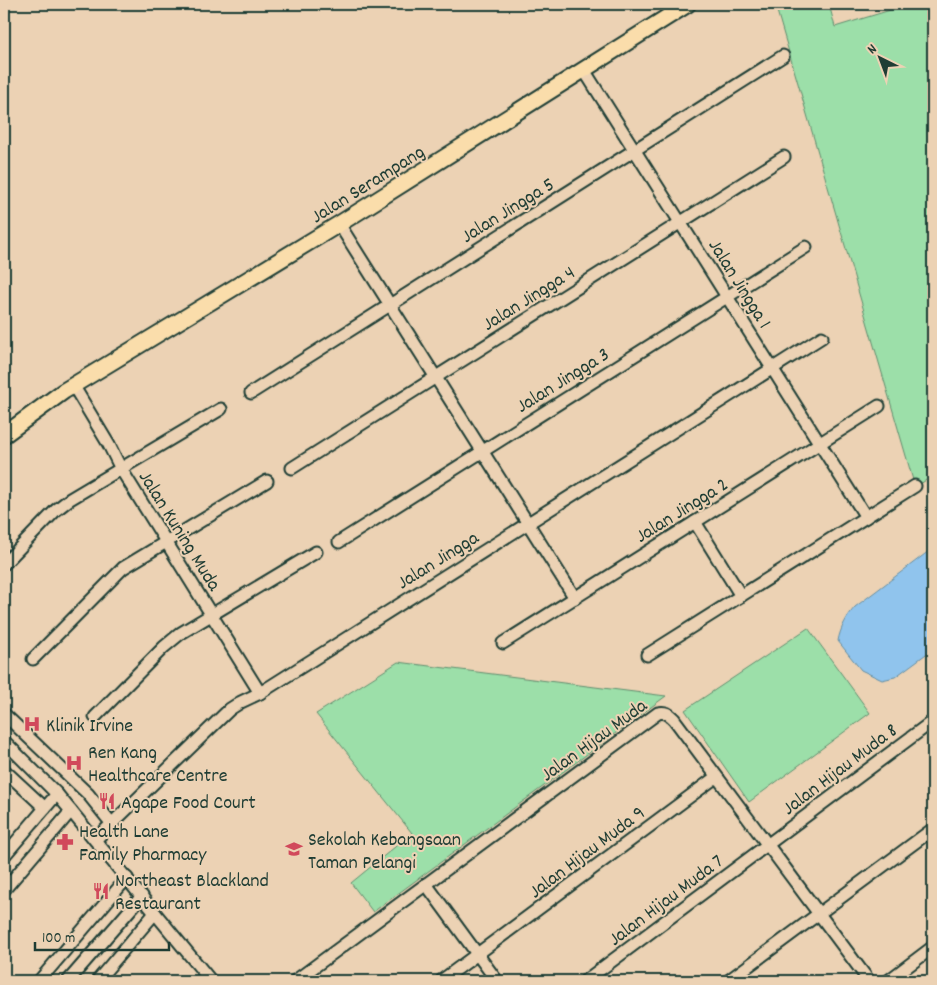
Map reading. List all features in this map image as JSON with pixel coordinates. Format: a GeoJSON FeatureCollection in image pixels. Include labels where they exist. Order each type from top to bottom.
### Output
{"type":"FeatureCollection","features":[{"type":"Feature","properties":{"kind":"main road","name":"Jalan Serampang"},"geometry":{"type":"LineString","coordinates":[[4,421],[68,388],[339,224],[688,4]]}},
{"type":"Feature","properties":{"kind":"main road","name":"Jalan Serampang"},"geometry":{"type":"LineString","coordinates":[[4,435],[68,388]]}},
{"type":"Feature","properties":{"kind":"street","name":"Jalan Jingga 5"},"geometry":{"type":"LineString","coordinates":[[251,393],[783,56]]}},
{"type":"Feature","properties":{"kind":"street","name":"Jalan Jingga 1"},"geometry":{"type":"LineString","coordinates":[[584,70],[866,517]]}},
{"type":"Feature","properties":{"kind":"street","name":"Jalan Jingga 4"},"geometry":{"type":"LineString","coordinates":[[292,468],[784,157]]}},
{"type":"Feature","properties":{"kind":"street"},"geometry":{"type":"LineString","coordinates":[[339,224],[575,598]]}},
{"type":"Feature","properties":{"kind":"street","name":"Jalan Jingga 3"},"geometry":{"type":"LineString","coordinates":[[339,542],[806,247]]}},
{"type":"Feature","properties":{"kind":"street","name":"Jalan Jingga"},"geometry":{"type":"LineString","coordinates":[[95,840],[230,710],[241,702],[260,693],[822,337]]}},
{"type":"Feature","properties":{"kind":"street","name":"Jalan Kuning Muda"},"geometry":{"type":"LineString","coordinates":[[68,388],[121,469],[260,693]]}},
{"type":"Feature","properties":{"kind":"street","name":"Jalan Jingga 2"},"geometry":{"type":"LineString","coordinates":[[503,643],[879,406]]}},
{"type":"Feature","properties":{"kind":"street"},"geometry":{"type":"LineString","coordinates":[[4,564],[56,510],[70,499],[222,408]]}},
{"type":"Feature","properties":{"kind":"street"},"geometry":{"type":"LineString","coordinates":[[33,659],[123,568],[267,481]]}},
{"type":"Feature","properties":{"kind":"street"},"geometry":{"type":"LineString","coordinates":[[647,655],[915,486]]}},
{"type":"Feature","properties":{"kind":"street"},"geometry":{"type":"LineString","coordinates":[[695,522],[741,596]]}},
{"type":"Feature","properties":{"kind":"street"},"geometry":{"type":"LineString","coordinates":[[95,717],[164,647],[181,633],[316,552]]}},
{"type":"Feature","properties":{"kind":"street","name":"Jalan Hijau Muda"},"geometry":{"type":"LineString","coordinates":[[295,981],[658,712],[666,713],[674,719],[869,981]]}},
{"type":"Feature","properties":{"kind":"street"},"geometry":{"type":"LineString","coordinates":[[4,714],[88,794],[112,824]]}},
{"type":"Feature","properties":{"kind":"street","name":"Jalan Hijau Muda 8"},"geometry":{"type":"LineString","coordinates":[[768,846],[933,721]]}},
{"type":"Feature","properties":{"kind":"street"},"geometry":{"type":"LineString","coordinates":[[4,741],[57,794],[211,981]]}},
{"type":"Feature","properties":{"kind":"street"},"geometry":{"type":"LineString","coordinates":[[22,758],[36,743]]}},
{"type":"Feature","properties":{"kind":"street"},"geometry":{"type":"LineString","coordinates":[[4,770],[45,808]]}},
{"type":"Feature","properties":{"kind":"street","name":"Jalan Hijau Muda 9"},"geometry":{"type":"LineString","coordinates":[[441,981],[716,777]]}},
{"type":"Feature","properties":{"kind":"street"},"geometry":{"type":"LineString","coordinates":[[4,856],[57,794]]}},
{"type":"Feature","properties":{"kind":"street"},"geometry":{"type":"LineString","coordinates":[[4,890],[71,811]]}},
{"type":"Feature","properties":{"kind":"street"},"geometry":{"type":"LineString","coordinates":[[728,981],[933,829]]}},
{"type":"Feature","properties":{"kind":"street","name":"Jalan Hijau Muda 7"},"geometry":{"type":"LineString","coordinates":[[586,981],[768,846]]}},
{"type":"Feature","properties":{"kind":"street"},"geometry":{"type":"LineString","coordinates":[[41,981],[127,878]]}},
{"type":"Feature","properties":{"kind":"street"},"geometry":{"type":"LineString","coordinates":[[426,884],[497,981]]}},
{"type":"Feature","properties":{"kind":"street"},"geometry":{"type":"LineString","coordinates":[[68,981],[142,896]]}},
{"type":"Feature","properties":{"kind":"street"},"geometry":{"type":"LineString","coordinates":[[97,981],[155,913]]}},
{"type":"Feature","properties":{"kind":"street"},"geometry":{"type":"LineString","coordinates":[[888,981],[933,948]]}},
{"type":"Feature","properties":{"kind":"green space"},"geometry":{"type":"Polygon","coordinates":[[[775,4],[829,4],[835,27],[910,4],[927,4],[933,27],[933,476],[915,487],[775,4]]]}},
{"type":"Feature","properties":{"kind":"green space"},"geometry":{"type":"Polygon","coordinates":[[[808,628],[870,713],[749,802],[685,710],[808,628]]]}},
{"type":"Feature","properties":{"kind":"green space"},"geometry":{"type":"Polygon","coordinates":[[[398,662],[666,696],[373,912],[351,883],[412,833],[316,714],[398,662]]]}},
{"type":"Feature","properties":{"kind":"water"},"geometry":{"type":"Polygon","coordinates":[[[929,551],[933,554],[933,649],[895,677],[882,680],[861,670],[838,641],[840,632],[855,607],[929,551]]]}},
{"type":"Feature","properties":{"kind":"place","name":"Klinik Irvine"},"geometry":{"type":"Point","coordinates":[32,724]}},
{"type":"Feature","properties":{"kind":"place","name":"Ren Kang Healthcare Centre"},"geometry":{"type":"Point","coordinates":[74,763]}},
{"type":"Feature","properties":{"kind":"place","name":"Agape Food Court"},"geometry":{"type":"Point","coordinates":[107,801]}},
{"type":"Feature","properties":{"kind":"place","name":"Health Lane Family Pharmacy"},"geometry":{"type":"Point","coordinates":[65,842]}},
{"type":"Feature","properties":{"kind":"place","name":"Sekolah Kebangsaan Taman Pelangi"},"geometry":{"type":"Point","coordinates":[294,849]}},
{"type":"Feature","properties":{"kind":"place","name":"Northeast Blackland Restaurant"},"geometry":{"type":"Point","coordinates":[101,891]}}]}
